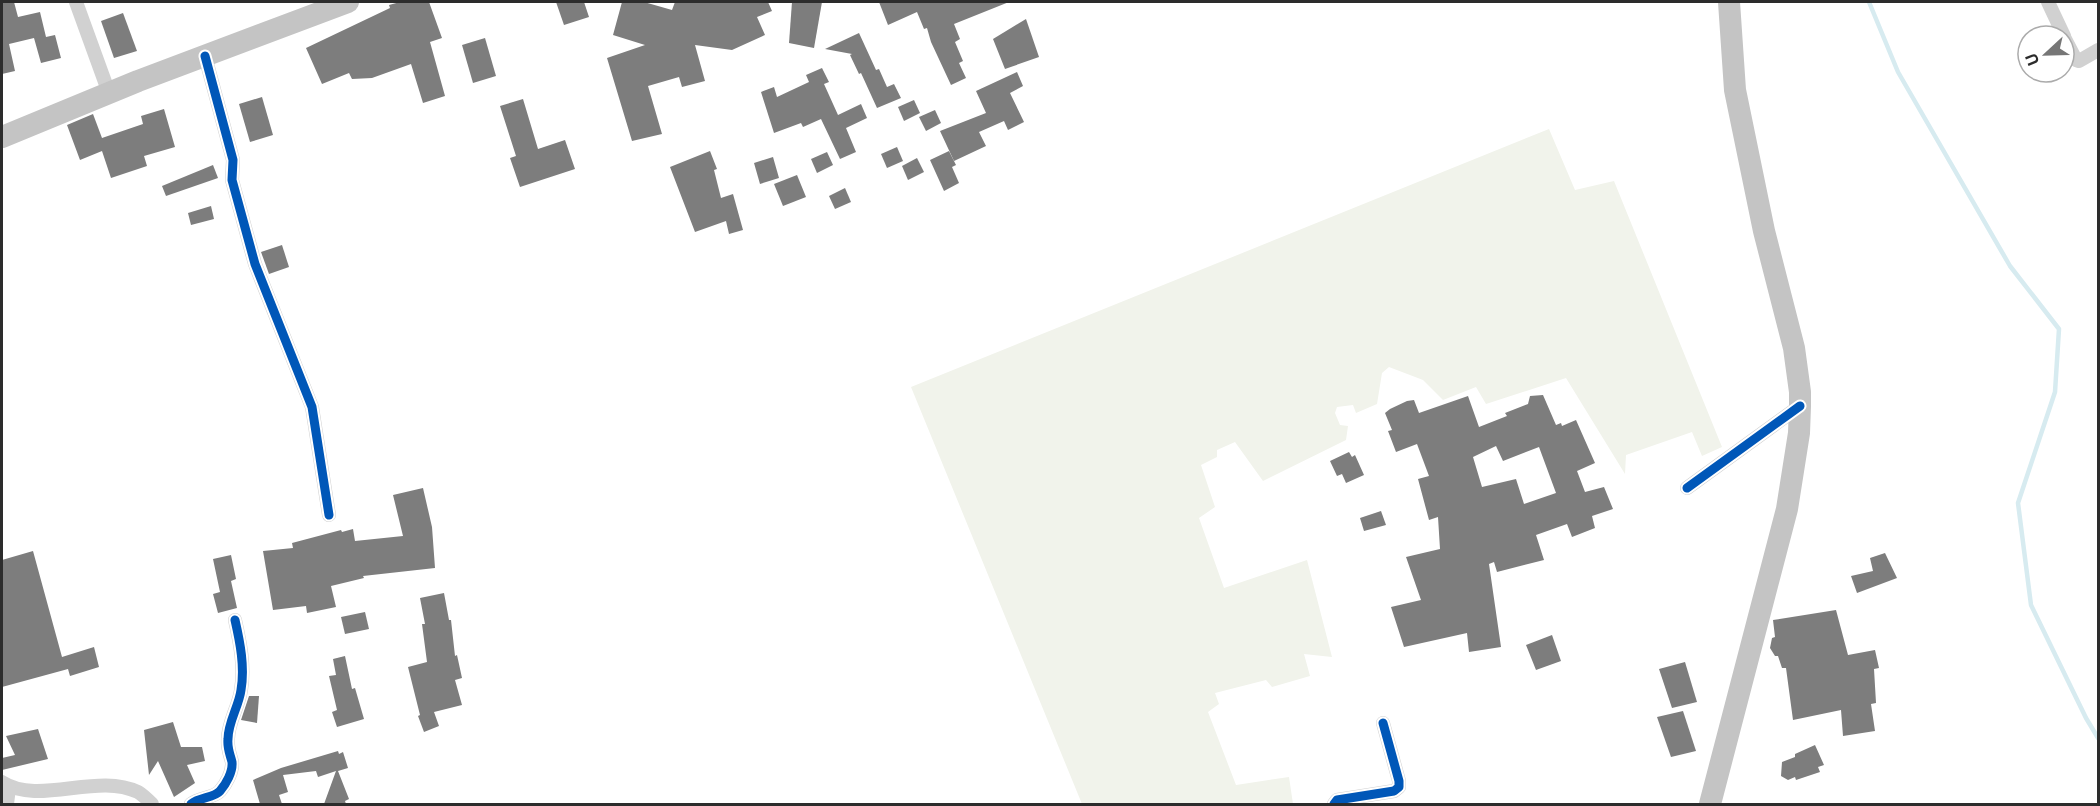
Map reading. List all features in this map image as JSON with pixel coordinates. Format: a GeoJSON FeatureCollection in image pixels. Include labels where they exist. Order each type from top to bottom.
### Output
{"type":"FeatureCollection","features":[{"type":"Feature","properties":{"kind":"main road"},"geometry":{"type":"LineString","coordinates":[[2,137],[109,93],[348,2]]}},
{"type":"Feature","properties":{"kind":"main road"},"geometry":{"type":"LineString","coordinates":[[1710,804],[1787,509],[1799,433],[1800,406],[1794,348],[1764,231],[1735,90],[1729,2]]}},
{"type":"Feature","properties":{"kind":"street"},"geometry":{"type":"LineString","coordinates":[[76,2],[109,93]]}},
{"type":"Feature","properties":{"kind":"street"},"geometry":{"type":"LineString","coordinates":[[2048,2],[2058,24]]}},
{"type":"Feature","properties":{"kind":"street"},"geometry":{"type":"LineString","coordinates":[[2076,60],[2079,61],[2098,50]]}},
{"type":"Feature","properties":{"kind":"street"},"geometry":{"type":"LineString","coordinates":[[205,56],[233,160],[232,180],[255,264],[312,407],[329,515]]}},
{"type":"Feature","properties":{"kind":"street"},"geometry":{"type":"LineString","coordinates":[[1687,488],[1800,406]]}},
{"type":"Feature","properties":{"kind":"street"},"geometry":{"type":"LineString","coordinates":[[191,804],[208,796],[215,796],[230,776],[232,762],[228,737],[241,692],[242,675],[240,642],[235,620]]}},
{"type":"Feature","properties":{"kind":"street"},"geometry":{"type":"LineString","coordinates":[[1334,804],[1336,800],[1394,791],[1399,788],[1383,723]]}},
{"type":"Feature","properties":{"kind":"street"},"geometry":{"type":"LineString","coordinates":[[7,804],[5,785],[28,794],[118,787],[140,792],[152,804]]}},
{"type":"Feature","properties":{"kind":"shaded area"},"geometry":{"type":"Polygon","coordinates":[[[1549,129],[1575,190],[1614,181],[1722,447],[1702,456],[1692,432],[1626,455],[1625,474],[1566,378],[1486,404],[1476,387],[1443,400],[1423,380],[1389,367],[1382,373],[1377,404],[1356,413],[1353,405],[1337,407],[1335,413],[1340,425],[1348,426],[1346,440],[1263,481],[1235,442],[1217,450],[1217,457],[1201,465],[1215,507],[1199,518],[1224,588],[1307,560],[1332,657],[1304,654],[1310,676],[1272,687],[1266,680],[1215,693],[1219,704],[1208,712],[1236,785],[1289,777],[1293,804],[1082,804],[911,387],[1549,129]]]}},
{"type":"Feature","properties":{"kind":"building"},"geometry":{"type":"Polygon","coordinates":[[[2,2],[14,2],[18,17],[40,12],[46,37],[55,35],[61,58],[41,63],[34,38],[9,44],[15,71],[2,74],[2,2]]]}},
{"type":"Feature","properties":{"kind":"building"},"geometry":{"type":"Polygon","coordinates":[[[400,2],[429,2],[442,38],[430,42],[445,96],[423,103],[411,64],[372,78],[352,79],[349,73],[322,84],[306,48],[390,8],[389,5],[400,2]]]}},
{"type":"Feature","properties":{"kind":"building"},"geometry":{"type":"Polygon","coordinates":[[[556,2],[584,2],[589,17],[564,25],[556,2]]]}},
{"type":"Feature","properties":{"kind":"building"},"geometry":{"type":"Polygon","coordinates":[[[622,2],[644,2],[672,10],[675,2],[768,2],[772,11],[757,17],[765,35],[732,50],[695,45],[705,81],[682,87],[679,77],[648,86],[662,134],[632,141],[607,58],[645,45],[613,35],[622,2]]]}},
{"type":"Feature","properties":{"kind":"building"},"geometry":{"type":"Polygon","coordinates":[[[792,2],[822,2],[814,48],[789,43],[792,2]]]}},
{"type":"Feature","properties":{"kind":"building"},"geometry":{"type":"Polygon","coordinates":[[[879,2],[1009,2],[954,24],[960,39],[955,42],[963,61],[959,63],[966,78],[951,85],[927,28],[924,29],[917,12],[888,25],[879,2]]]}},
{"type":"Feature","properties":{"kind":"building"},"geometry":{"type":"Polygon","coordinates":[[[123,13],[137,51],[114,58],[101,21],[123,13]]]}},
{"type":"Feature","properties":{"kind":"building"},"geometry":{"type":"Polygon","coordinates":[[[1026,19],[1039,57],[1005,69],[993,39],[1026,19]]]}},
{"type":"Feature","properties":{"kind":"building"},"geometry":{"type":"Polygon","coordinates":[[[859,33],[876,70],[879,69],[887,87],[894,84],[901,98],[877,108],[850,55],[852,54],[825,49],[859,33]]]}},
{"type":"Feature","properties":{"kind":"building"},"geometry":{"type":"Polygon","coordinates":[[[485,38],[496,76],[473,83],[462,45],[485,38]]]}},
{"type":"Feature","properties":{"kind":"building"},"geometry":{"type":"Polygon","coordinates":[[[822,68],[829,82],[824,84],[838,115],[861,104],[867,118],[846,128],[856,152],[840,159],[821,119],[803,127],[801,123],[774,133],[761,92],[774,87],[777,97],[809,82],[806,75],[822,68]]]}},
{"type":"Feature","properties":{"kind":"building"},"geometry":{"type":"Polygon","coordinates":[[[1017,72],[1023,86],[1010,93],[1024,122],[1008,130],[1004,121],[979,132],[986,146],[954,161],[940,131],[986,113],[976,91],[1017,72]]]}},
{"type":"Feature","properties":{"kind":"building"},"geometry":{"type":"Polygon","coordinates":[[[262,97],[273,135],[250,142],[239,104],[262,97]]]}},
{"type":"Feature","properties":{"kind":"building"},"geometry":{"type":"Polygon","coordinates":[[[523,99],[538,149],[565,140],[575,169],[520,187],[510,158],[516,156],[500,106],[523,99]]]}},
{"type":"Feature","properties":{"kind":"building"},"geometry":{"type":"Polygon","coordinates":[[[914,100],[920,113],[904,121],[898,107],[914,100]]]}},
{"type":"Feature","properties":{"kind":"building"},"geometry":{"type":"Polygon","coordinates":[[[164,109],[175,147],[144,156],[147,166],[111,178],[102,151],[80,160],[67,125],[93,114],[102,138],[143,124],[141,116],[164,109]]]}},
{"type":"Feature","properties":{"kind":"building"},"geometry":{"type":"Polygon","coordinates":[[[935,110],[941,123],[926,131],[919,117],[935,110]]]}},
{"type":"Feature","properties":{"kind":"building"},"geometry":{"type":"Polygon","coordinates":[[[897,147],[903,161],[887,168],[881,154],[897,147]]]}},
{"type":"Feature","properties":{"kind":"building"},"geometry":{"type":"Polygon","coordinates":[[[710,151],[717,169],[714,170],[721,198],[733,194],[743,230],[729,234],[726,221],[695,232],[670,167],[710,151]]]}},
{"type":"Feature","properties":{"kind":"building"},"geometry":{"type":"Polygon","coordinates":[[[949,151],[956,165],[952,167],[959,183],[944,191],[930,160],[949,151]]]}},
{"type":"Feature","properties":{"kind":"building"},"geometry":{"type":"Polygon","coordinates":[[[827,152],[833,165],[817,173],[811,159],[827,152]]]}},
{"type":"Feature","properties":{"kind":"building"},"geometry":{"type":"Polygon","coordinates":[[[773,157],[779,178],[760,184],[754,163],[773,157]]]}},
{"type":"Feature","properties":{"kind":"building"},"geometry":{"type":"Polygon","coordinates":[[[917,158],[924,172],[908,180],[902,166],[917,158]]]}},
{"type":"Feature","properties":{"kind":"building"},"geometry":{"type":"Polygon","coordinates":[[[213,165],[218,178],[166,196],[162,186],[213,165]]]}},
{"type":"Feature","properties":{"kind":"building"},"geometry":{"type":"Polygon","coordinates":[[[797,175],[806,197],[783,206],[774,184],[797,175]]]}},
{"type":"Feature","properties":{"kind":"building"},"geometry":{"type":"Polygon","coordinates":[[[845,188],[851,202],[835,209],[829,196],[845,188]]]}},
{"type":"Feature","properties":{"kind":"building"},"geometry":{"type":"Polygon","coordinates":[[[211,206],[214,219],[191,225],[188,213],[211,206]]]}},
{"type":"Feature","properties":{"kind":"building"},"geometry":{"type":"Polygon","coordinates":[[[282,245],[289,267],[269,274],[261,252],[282,245]]]}},
{"type":"Feature","properties":{"kind":"building"},"geometry":{"type":"Polygon","coordinates":[[[1543,395],[1556,425],[1561,423],[1562,426],[1576,420],[1595,463],[1577,471],[1585,492],[1604,487],[1613,509],[1592,516],[1595,528],[1572,537],[1567,524],[1536,535],[1544,560],[1497,572],[1494,562],[1489,564],[1501,647],[1469,652],[1467,633],[1404,647],[1391,607],[1421,600],[1406,557],[1440,549],[1438,517],[1429,520],[1418,479],[1429,476],[1417,444],[1396,452],[1388,431],[1392,430],[1385,413],[1407,401],[1414,400],[1419,413],[1468,396],[1479,427],[1507,416],[1505,413],[1528,404],[1530,396],[1543,395]],[[1496,446],[1473,457],[1482,487],[1516,479],[1524,504],[1556,493],[1539,447],[1503,461],[1496,446]]]}},
{"type":"Feature","properties":{"kind":"building"},"geometry":{"type":"Polygon","coordinates":[[[1349,452],[1352,457],[1355,455],[1364,475],[1346,483],[1342,474],[1337,476],[1330,461],[1349,452]]]}},
{"type":"Feature","properties":{"kind":"building"},"geometry":{"type":"Polygon","coordinates":[[[423,488],[432,527],[435,568],[363,576],[364,578],[331,586],[336,607],[307,613],[306,606],[273,610],[263,551],[293,548],[292,543],[341,530],[342,532],[353,529],[355,541],[403,536],[393,495],[423,488]]]}},
{"type":"Feature","properties":{"kind":"building"},"geometry":{"type":"Polygon","coordinates":[[[1381,511],[1386,525],[1364,531],[1360,518],[1381,511]]]}},
{"type":"Feature","properties":{"kind":"building"},"geometry":{"type":"Polygon","coordinates":[[[33,551],[62,657],[94,647],[99,667],[70,676],[68,669],[2,687],[2,560],[33,551]]]}},
{"type":"Feature","properties":{"kind":"building"},"geometry":{"type":"Polygon","coordinates":[[[1885,553],[1897,578],[1857,593],[1851,576],[1873,571],[1870,558],[1885,553]]]}},
{"type":"Feature","properties":{"kind":"building"},"geometry":{"type":"Polygon","coordinates":[[[231,555],[236,579],[231,581],[237,608],[218,613],[213,594],[220,592],[213,559],[231,555]]]}},
{"type":"Feature","properties":{"kind":"building"},"geometry":{"type":"Polygon","coordinates":[[[444,593],[449,620],[451,620],[455,656],[457,655],[462,678],[455,680],[462,705],[434,712],[439,726],[424,732],[418,716],[420,715],[408,667],[427,662],[422,624],[425,624],[420,598],[444,593]]]}},
{"type":"Feature","properties":{"kind":"building"},"geometry":{"type":"Polygon","coordinates":[[[1836,610],[1848,655],[1875,650],[1879,668],[1874,669],[1876,703],[1871,704],[1875,731],[1843,736],[1841,710],[1793,720],[1786,668],[1782,668],[1778,656],[1775,656],[1770,648],[1772,638],[1775,637],[1773,620],[1836,610]]]}},
{"type":"Feature","properties":{"kind":"building"},"geometry":{"type":"Polygon","coordinates":[[[365,612],[369,629],[345,634],[341,617],[365,612]]]}},
{"type":"Feature","properties":{"kind":"building"},"geometry":{"type":"Polygon","coordinates":[[[1552,635],[1561,661],[1536,670],[1526,645],[1552,635]]]}},
{"type":"Feature","properties":{"kind":"building"},"geometry":{"type":"Polygon","coordinates":[[[345,656],[352,689],[355,688],[364,719],[337,727],[332,712],[337,710],[329,676],[336,675],[333,659],[345,656]]]}},
{"type":"Feature","properties":{"kind":"building"},"geometry":{"type":"Polygon","coordinates":[[[1685,662],[1697,702],[1672,708],[1659,669],[1685,662]]]}},
{"type":"Feature","properties":{"kind":"building"},"geometry":{"type":"Polygon","coordinates":[[[249,696],[259,696],[257,723],[241,720],[249,696]]]}},
{"type":"Feature","properties":{"kind":"building"},"geometry":{"type":"Polygon","coordinates":[[[1683,711],[1696,751],[1671,757],[1657,717],[1683,711]]]}},
{"type":"Feature","properties":{"kind":"building"},"geometry":{"type":"Polygon","coordinates":[[[173,722],[181,747],[202,747],[205,761],[187,765],[195,783],[174,797],[158,761],[149,775],[144,730],[173,722]]]}},
{"type":"Feature","properties":{"kind":"building"},"geometry":{"type":"Polygon","coordinates":[[[38,729],[48,759],[2,770],[2,758],[15,755],[6,736],[38,729]]]}},
{"type":"Feature","properties":{"kind":"building"},"geometry":{"type":"Polygon","coordinates":[[[1815,745],[1824,765],[1818,767],[1820,772],[1796,780],[1795,777],[1788,780],[1781,776],[1782,762],[1815,745]]]}},
{"type":"Feature","properties":{"kind":"building"},"geometry":{"type":"Polygon","coordinates":[[[338,751],[339,754],[343,752],[348,768],[338,771],[349,799],[345,801],[346,804],[324,804],[336,771],[318,777],[316,771],[283,775],[288,792],[279,795],[282,804],[260,804],[253,780],[281,768],[338,751]]]}},
{"type":"Feature","properties":{"kind":"waterway"},"geometry":{"type":"LineString","coordinates":[[1869,2],[1898,72],[2010,266],[2059,329],[2055,392],[2018,503],[2031,605],[2098,738]]}},
{"type":"Feature","properties":{"kind":"cycle path"},"geometry":{"type":"LineString","coordinates":[[205,56],[233,160],[232,180],[255,264],[312,407],[329,515]]}},
{"type":"Feature","properties":{"kind":"cycle path"},"geometry":{"type":"LineString","coordinates":[[1687,488],[1800,406]]}},
{"type":"Feature","properties":{"kind":"cycle path"},"geometry":{"type":"LineString","coordinates":[[191,804],[217,793],[227,781],[231,770],[228,733],[240,696],[242,681],[240,646],[235,620]]}},
{"type":"Feature","properties":{"kind":"cycle path"},"geometry":{"type":"LineString","coordinates":[[1334,804],[1337,800],[1394,791],[1399,787],[1383,723]]}}]}
